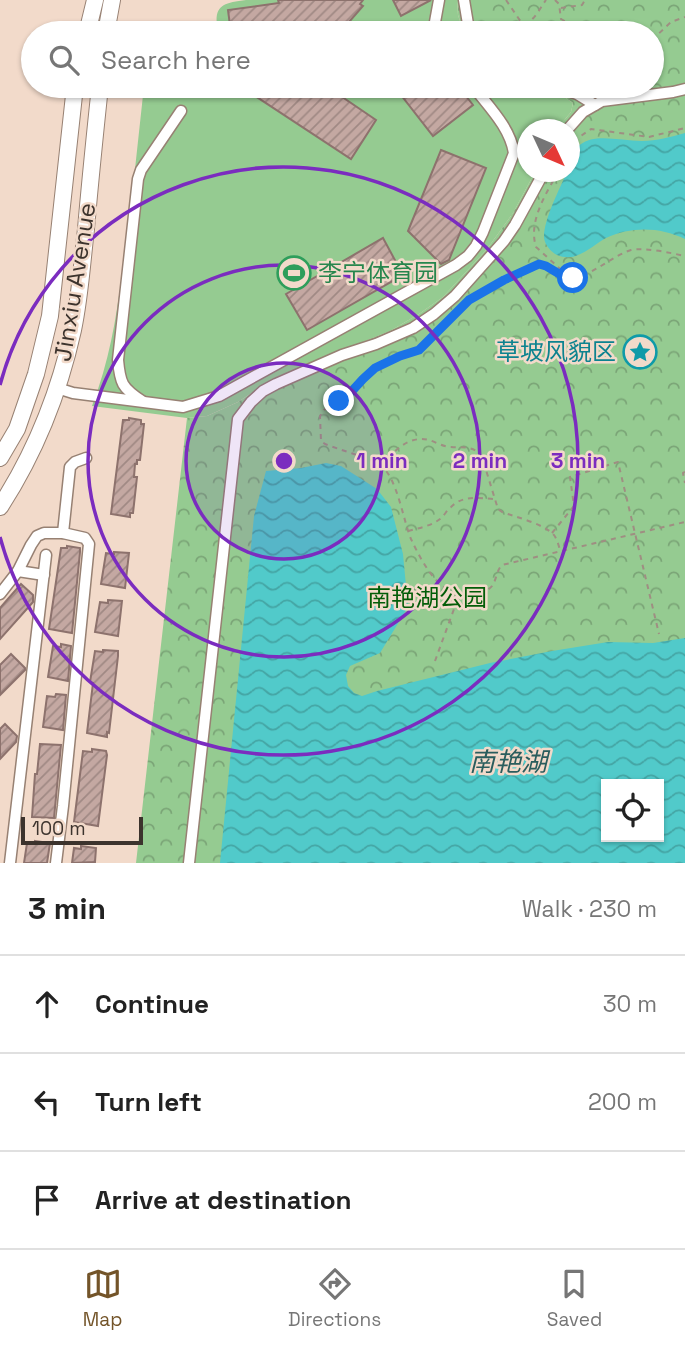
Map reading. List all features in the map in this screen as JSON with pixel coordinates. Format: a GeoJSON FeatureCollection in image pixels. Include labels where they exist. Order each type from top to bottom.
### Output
{"type":"FeatureCollection","features":[{"type":"Feature","properties":{"kind":"highway"},"geometry":{"type":"LineString","coordinates":[[90,21],[95,0]]}},
{"type":"Feature","properties":{"kind":"highway"},"geometry":{"type":"LineString","coordinates":[[108,21],[112,0]]}},
{"type":"Feature","properties":{"kind":"highway","name":"Jinxiu Avenue"},"geometry":{"type":"LineString","coordinates":[[0,458],[17,429],[50,316],[74,98]]}},
{"type":"Feature","properties":{"kind":"highway","name":"Jinxiu Avenue"},"geometry":{"type":"LineString","coordinates":[[0,507],[17,480],[42,428],[57,388],[73,329],[81,277],[99,98]]}},
{"type":"Feature","properties":{"kind":"lane"},"geometry":{"type":"LineString","coordinates":[[435,21],[439,0]]}},
{"type":"Feature","properties":{"kind":"lane"},"geometry":{"type":"LineString","coordinates":[[464,0],[468,21]]}},
{"type":"Feature","properties":{"kind":"lane"},"geometry":{"type":"LineString","coordinates":[[664,93],[685,89]]}},
{"type":"Feature","properties":{"kind":"lane"},"geometry":{"type":"LineString","coordinates":[[57,388],[73,393],[183,407],[219,396],[456,265],[476,246],[514,153],[513,143],[506,130],[481,98]]}},
{"type":"Feature","properties":{"kind":"lane"},"geometry":{"type":"LineString","coordinates":[[584,98],[595,105]]}},
{"type":"Feature","properties":{"kind":"lane"},"geometry":{"type":"LineString","coordinates":[[577,119],[595,105],[622,98]]}},
{"type":"Feature","properties":{"kind":"lane"},"geometry":{"type":"LineString","coordinates":[[144,402],[128,392],[119,379],[118,360],[138,180],[141,170],[181,111]]}},
{"type":"Feature","properties":{"kind":"lane"},"geometry":{"type":"LineString","coordinates":[[189,863],[238,419],[262,391],[342,355],[413,328],[434,314],[462,288],[504,241],[539,182]]}},
{"type":"Feature","properties":{"kind":"lane"},"geometry":{"type":"LineString","coordinates":[[63,533],[70,467],[86,458]]}},
{"type":"Feature","properties":{"kind":"lane"},"geometry":{"type":"LineString","coordinates":[[0,594],[18,571],[39,534],[63,533],[85,538],[89,544],[55,863]]}},
{"type":"Feature","properties":{"kind":"lane"},"geometry":{"type":"LineString","coordinates":[[10,863],[46,555]]}},
{"type":"Feature","properties":{"kind":"lane"},"geometry":{"type":"LineString","coordinates":[[18,571],[44,575]]}},
{"type":"Feature","properties":{"kind":"path"},"geometry":{"type":"LineString","coordinates":[[506,0],[520,21]]}},
{"type":"Feature","properties":{"kind":"path"},"geometry":{"type":"LineString","coordinates":[[531,21],[546,0]]}},
{"type":"Feature","properties":{"kind":"path"},"geometry":{"type":"LineString","coordinates":[[555,0],[559,4],[561,19],[564,21]]}},
{"type":"Feature","properties":{"kind":"path"},"geometry":{"type":"LineString","coordinates":[[559,8],[582,5],[586,0]]}},
{"type":"Feature","properties":{"kind":"path"},"geometry":{"type":"LineString","coordinates":[[664,29],[671,22],[685,17]]}},
{"type":"Feature","properties":{"kind":"path"},"geometry":{"type":"LineString","coordinates":[[580,137],[591,130],[649,137],[685,128]]}},
{"type":"Feature","properties":{"kind":"path"},"geometry":{"type":"LineString","coordinates":[[553,182],[539,211],[534,243],[569,277]]}},
{"type":"Feature","properties":{"kind":"path"},"geometry":{"type":"LineString","coordinates":[[685,256],[640,249],[629,251],[589,273],[573,278],[539,264],[469,300],[419,350],[375,368],[352,391],[324,410],[320,416],[321,441],[324,444],[382,466],[398,494],[408,531],[421,558],[440,584],[458,597],[487,590],[492,586],[502,565],[685,522]]}},
{"type":"Feature","properties":{"kind":"path"},"geometry":{"type":"LineString","coordinates":[[462,288],[469,300]]}},
{"type":"Feature","properties":{"kind":"path"},"geometry":{"type":"LineString","coordinates":[[382,466],[401,445],[414,441],[426,439],[450,448],[462,446],[472,449],[482,457],[498,509],[552,533],[561,552]]}},
{"type":"Feature","properties":{"kind":"path"},"geometry":{"type":"LineString","coordinates":[[552,533],[574,506],[570,477],[618,462],[659,635]]}},
{"type":"Feature","properties":{"kind":"path"},"geometry":{"type":"LineString","coordinates":[[685,472],[685,484]]}},
{"type":"Feature","properties":{"kind":"path"},"geometry":{"type":"LineString","coordinates":[[408,531],[430,525],[460,500],[473,497],[495,499]]}},
{"type":"Feature","properties":{"kind":"path"},"geometry":{"type":"LineString","coordinates":[[435,661],[458,597]]}},
{"type":"Feature","properties":{"kind":"green space"},"geometry":{"type":"Polygon","coordinates":[[[246,0],[457,0],[460,21],[217,21],[218,11],[230,3],[246,0]]]}},
{"type":"Feature","properties":{"kind":"green space","name":"南艳湖公园"},"geometry":{"type":"Polygon","coordinates":[[[457,0],[685,0],[685,863],[136,863],[187,418],[207,416],[238,402],[274,378],[390,331],[443,297],[487,249],[513,213],[530,182],[580,182],[580,119],[565,119],[571,112],[573,103],[566,98],[664,98],[664,21],[460,21],[457,0]]]}},
{"type":"Feature","properties":{"kind":"green space","name":"李宁体育园"},"geometry":{"type":"Polygon","coordinates":[[[143,98],[566,98],[573,103],[571,112],[565,119],[517,119],[517,182],[530,182],[513,213],[487,249],[443,297],[390,331],[274,378],[238,402],[207,416],[187,418],[92,406],[107,357],[117,308],[143,98]]]}},
{"type":"Feature","properties":{"kind":"water"},"geometry":{"type":"Polygon","coordinates":[[[685,133],[685,239],[656,230],[626,231],[606,238],[573,257],[555,254],[546,243],[544,231],[562,182],[580,182],[580,146],[595,139],[606,138],[648,141],[685,133]]]}},
{"type":"Feature","properties":{"kind":"water","name":"南艳湖"},"geometry":{"type":"Polygon","coordinates":[[[326,463],[341,466],[377,489],[391,507],[403,554],[408,607],[380,653],[350,666],[346,675],[348,686],[354,693],[362,696],[490,663],[552,651],[608,642],[653,643],[685,638],[685,863],[220,863],[254,516],[266,471],[326,463]]]}},
{"type":"Feature","properties":{"kind":"building"},"geometry":{"type":"Polygon","coordinates":[[[278,0],[363,0],[360,4],[363,6],[350,21],[229,21],[228,10],[279,3],[278,0]]]}},
{"type":"Feature","properties":{"kind":"building"},"geometry":{"type":"Polygon","coordinates":[[[393,0],[431,0],[401,16],[393,0]]]}},
{"type":"Feature","properties":{"kind":"building"},"geometry":{"type":"Polygon","coordinates":[[[258,98],[344,98],[376,120],[351,159],[258,98]]]}},
{"type":"Feature","properties":{"kind":"building"},"geometry":{"type":"Polygon","coordinates":[[[403,98],[467,98],[473,105],[433,136],[403,98]]]}},
{"type":"Feature","properties":{"kind":"building"},"geometry":{"type":"Polygon","coordinates":[[[441,150],[486,168],[449,260],[441,264],[408,231],[441,150]]]}},
{"type":"Feature","properties":{"kind":"building"},"geometry":{"type":"Polygon","coordinates":[[[383,238],[403,275],[307,330],[286,294],[383,238]]]}},
{"type":"Feature","properties":{"kind":"building"},"geometry":{"type":"Polygon","coordinates":[[[123,420],[141,420],[141,424],[144,424],[140,460],[135,464],[134,477],[137,477],[133,513],[130,513],[130,517],[111,514],[123,420]]]}},
{"type":"Feature","properties":{"kind":"building"},"geometry":{"type":"Polygon","coordinates":[[[61,548],[80,548],[72,633],[49,629],[61,548]]]}},
{"type":"Feature","properties":{"kind":"building"},"geometry":{"type":"Polygon","coordinates":[[[106,553],[129,553],[125,588],[101,584],[106,553]]]}},
{"type":"Feature","properties":{"kind":"building"},"geometry":{"type":"Polygon","coordinates":[[[21,584],[33,595],[33,602],[0,639],[0,608],[21,584]]]}},
{"type":"Feature","properties":{"kind":"building"},"geometry":{"type":"Polygon","coordinates":[[[108,600],[122,601],[118,636],[95,632],[100,602],[108,603],[108,600]]]}},
{"type":"Feature","properties":{"kind":"building"},"geometry":{"type":"Polygon","coordinates":[[[61,644],[71,646],[68,681],[48,677],[53,646],[61,647],[61,644]]]}},
{"type":"Feature","properties":{"kind":"building"},"geometry":{"type":"Polygon","coordinates":[[[95,651],[118,651],[107,737],[87,733],[95,651]]]}},
{"type":"Feature","properties":{"kind":"building"},"geometry":{"type":"Polygon","coordinates":[[[11,654],[25,670],[0,695],[0,665],[11,654]]]}},
{"type":"Feature","properties":{"kind":"building"},"geometry":{"type":"Polygon","coordinates":[[[56,694],[66,695],[63,730],[43,727],[47,696],[55,697],[56,694]]]}},
{"type":"Feature","properties":{"kind":"building"},"geometry":{"type":"Polygon","coordinates":[[[5,724],[17,736],[16,742],[0,759],[0,729],[5,724]]]}},
{"type":"Feature","properties":{"kind":"building"},"geometry":{"type":"Polygon","coordinates":[[[40,744],[61,745],[54,818],[32,817],[40,744]]]}},
{"type":"Feature","properties":{"kind":"building"},"geometry":{"type":"Polygon","coordinates":[[[92,749],[106,751],[107,755],[98,826],[74,822],[83,751],[92,752],[92,749]]]}},
{"type":"Feature","properties":{"kind":"building"},"geometry":{"type":"Polygon","coordinates":[[[35,841],[50,843],[47,863],[24,863],[27,843],[35,844],[35,841]]]}},
{"type":"Feature","properties":{"kind":"building"},"geometry":{"type":"Polygon","coordinates":[[[81,846],[96,848],[95,862],[72,863],[74,848],[81,849],[81,846]]]}},
{"type":"Feature","properties":{"kind":"place","name":"李宁体育园"},"geometry":{"type":"Point","coordinates":[294,273]}},
{"type":"Feature","properties":{"kind":"place","name":"草坡风貌区"},"geometry":{"type":"Point","coordinates":[640,352]}},
{"type":"Feature","properties":{"kind":"route"},"geometry":{"type":"LineString","coordinates":[[339,401],[375,368],[419,350],[469,300],[504,280],[539,264],[573,278]]}}]}
